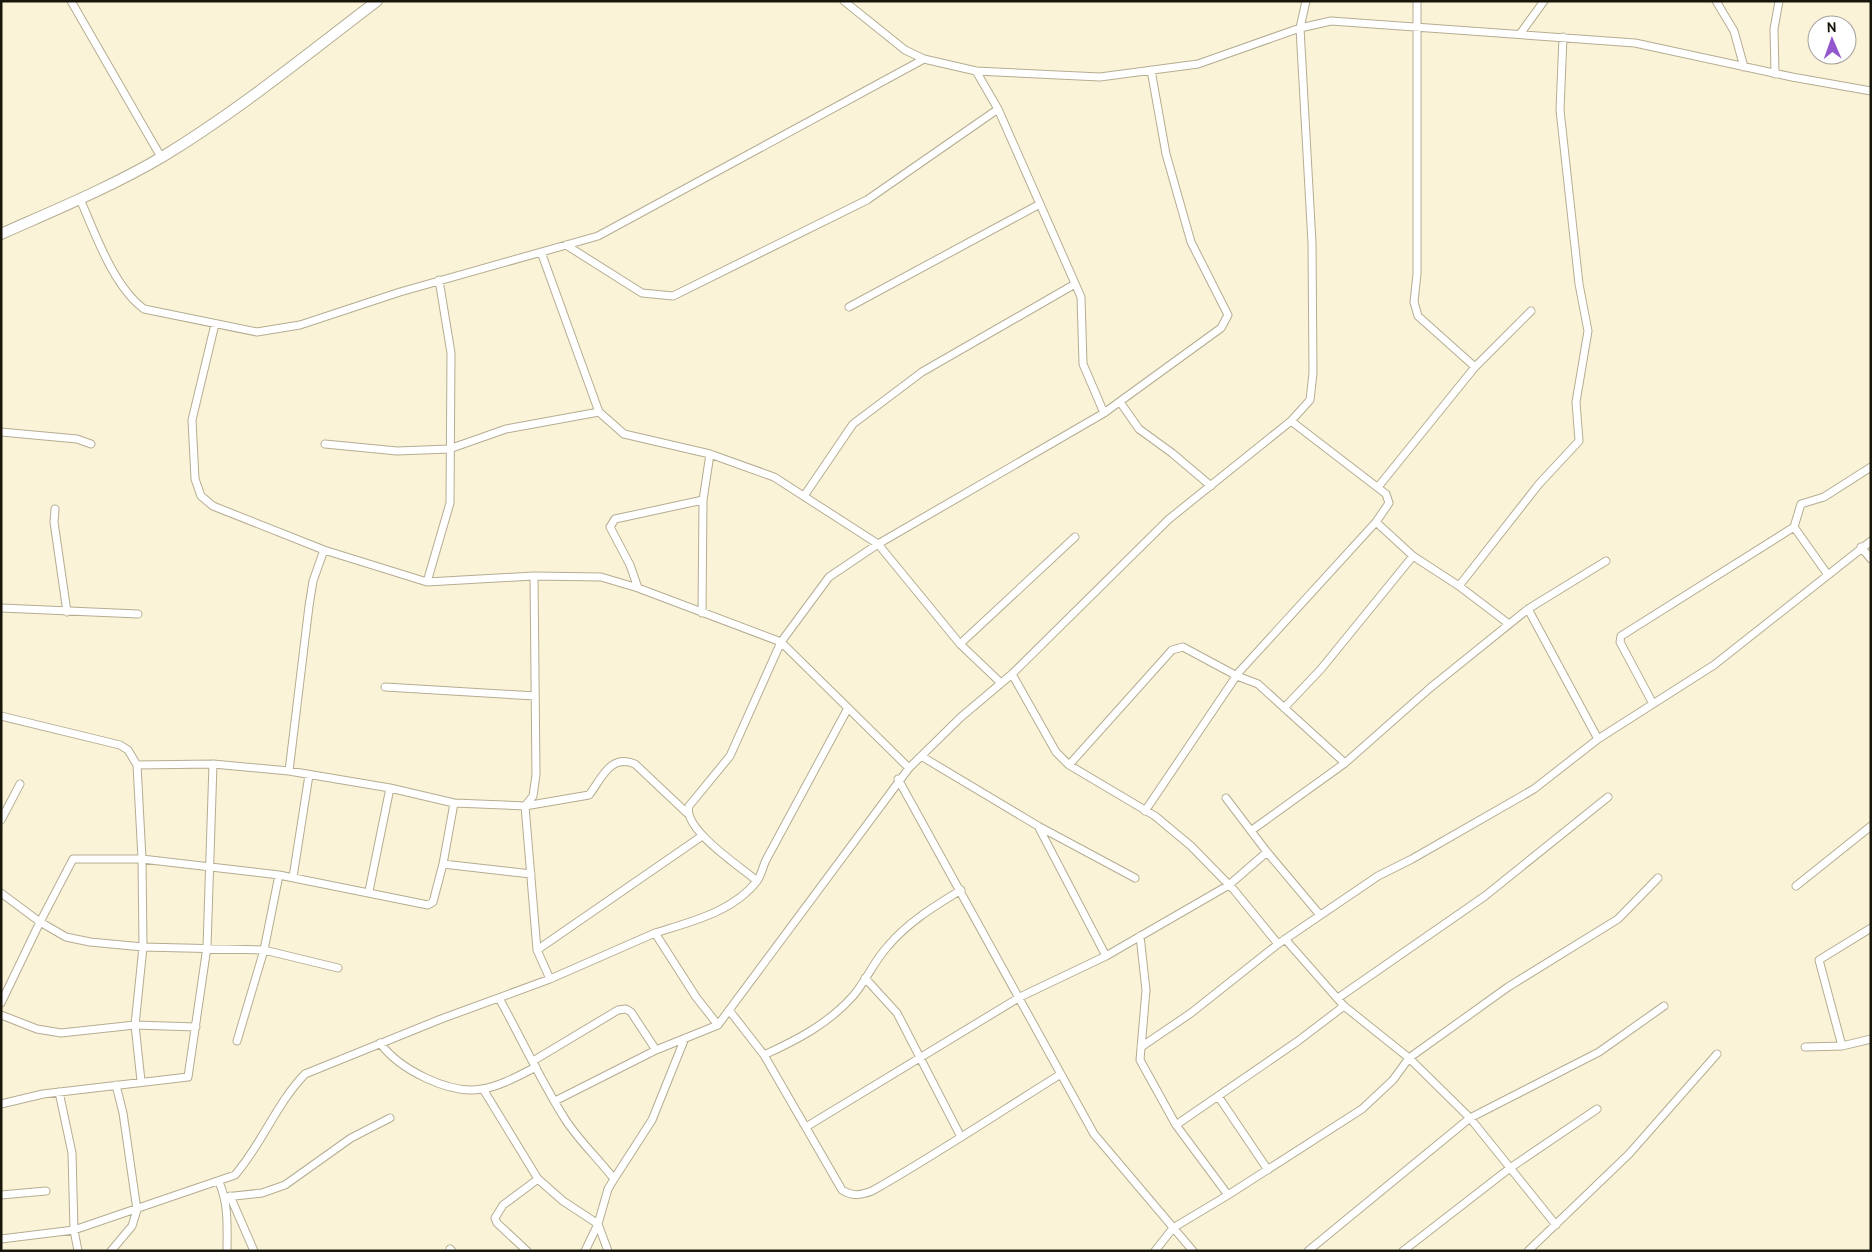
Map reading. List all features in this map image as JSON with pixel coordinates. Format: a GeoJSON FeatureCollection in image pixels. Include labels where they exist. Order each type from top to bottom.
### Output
{"type":"FeatureCollection","features":[{"type":"Feature","properties":{"kind":"street"},"geometry":{"type":"LineString","coordinates":[[71,1],[162,157]]}},
{"type":"Feature","properties":{"kind":"street"},"geometry":{"type":"LineString","coordinates":[[1,234],[80,199],[162,157],[234,110],[377,1]]}},
{"type":"Feature","properties":{"kind":"street"},"geometry":{"type":"LineString","coordinates":[[844,1],[905,50],[924,59],[976,71],[1100,78],[1198,64],[1300,28],[1331,20],[1635,43],[1775,74],[1871,91]]}},
{"type":"Feature","properties":{"kind":"street"},"geometry":{"type":"LineString","coordinates":[[555,1101],[656,1050],[718,1025],[898,779],[1012,674],[1169,519],[1291,421],[1310,400],[1313,372],[1312,243],[1300,28],[1306,1]]}},
{"type":"Feature","properties":{"kind":"street"},"geometry":{"type":"LineString","coordinates":[[1418,1],[1417,274],[1414,302],[1418,316],[1475,367]]}},
{"type":"Feature","properties":{"kind":"street"},"geometry":{"type":"LineString","coordinates":[[1520,34],[1544,1]]}},
{"type":"Feature","properties":{"kind":"street"},"geometry":{"type":"LineString","coordinates":[[1716,1],[1734,31],[1744,67]]}},
{"type":"Feature","properties":{"kind":"street"},"geometry":{"type":"LineString","coordinates":[[1775,74],[1774,29],[1779,1]]}},
{"type":"Feature","properties":{"kind":"street"},"geometry":{"type":"LineString","coordinates":[[1459,586],[1539,484],[1579,441],[1576,402],[1588,331],[1577,275],[1560,110],[1563,37]]}},
{"type":"Feature","properties":{"kind":"street"},"geometry":{"type":"LineString","coordinates":[[80,199],[103,250],[131,300],[144,309],[257,332],[300,325],[439,280],[598,236],[924,59]]}},
{"type":"Feature","properties":{"kind":"street"},"geometry":{"type":"LineString","coordinates":[[687,813],[689,806],[730,756],[781,642],[829,577],[878,544],[1104,413],[1221,328],[1228,315],[1191,242],[1166,154],[1151,70]]}},
{"type":"Feature","properties":{"kind":"street"},"geometry":{"type":"LineString","coordinates":[[976,71],[998,109],[1081,297],[1084,364],[1104,413]]}},
{"type":"Feature","properties":{"kind":"street"},"geometry":{"type":"LineString","coordinates":[[566,245],[642,293],[673,296],[867,200],[998,109]]}},
{"type":"Feature","properties":{"kind":"street"},"geometry":{"type":"LineString","coordinates":[[849,307],[1040,204]]}},
{"type":"Feature","properties":{"kind":"street"},"geometry":{"type":"LineString","coordinates":[[541,252],[599,412],[624,434],[710,454],[774,477],[878,544],[960,644],[1001,684]]}},
{"type":"Feature","properties":{"kind":"street"},"geometry":{"type":"LineString","coordinates":[[428,582],[450,503],[451,353],[439,280]]}},
{"type":"Feature","properties":{"kind":"street"},"geometry":{"type":"LineString","coordinates":[[804,496],[853,424],[922,372],[1075,284]]}},
{"type":"Feature","properties":{"kind":"street"},"geometry":{"type":"LineString","coordinates":[[1378,487],[1475,367],[1531,311]]}},
{"type":"Feature","properties":{"kind":"street"},"geometry":{"type":"LineString","coordinates":[[215,324],[192,420],[195,479],[201,496],[213,506],[324,550],[428,582],[534,576],[601,578],[638,588],[702,612],[781,642],[909,768]]}},
{"type":"Feature","properties":{"kind":"street"},"geometry":{"type":"LineString","coordinates":[[1120,402],[1139,429],[1172,453],[1211,486]]}},
{"type":"Feature","properties":{"kind":"street"},"geometry":{"type":"LineString","coordinates":[[325,444],[397,451],[449,449],[506,429],[599,412]]}},
{"type":"Feature","properties":{"kind":"street"},"geometry":{"type":"LineString","coordinates":[[1145,810],[1238,676],[1376,522],[1389,503],[1386,494],[1378,487],[1291,421]]}},
{"type":"Feature","properties":{"kind":"street"},"geometry":{"type":"LineString","coordinates":[[1,432],[77,439],[91,444]]}},
{"type":"Feature","properties":{"kind":"street"},"geometry":{"type":"LineString","coordinates":[[702,612],[703,500],[710,454]]}},
{"type":"Feature","properties":{"kind":"street"},"geometry":{"type":"LineString","coordinates":[[1652,702],[1620,642],[1621,636],[1794,527],[1801,504],[1824,497],[1871,467]]}},
{"type":"Feature","properties":{"kind":"street"},"geometry":{"type":"LineString","coordinates":[[638,588],[630,565],[610,527],[612,522],[615,519],[703,500]]}},
{"type":"Feature","properties":{"kind":"street"},"geometry":{"type":"LineString","coordinates":[[55,509],[54,522],[67,612]]}},
{"type":"Feature","properties":{"kind":"street"},"geometry":{"type":"LineString","coordinates":[[1376,522],[1413,556],[1459,586],[1509,624]]}},
{"type":"Feature","properties":{"kind":"street"},"geometry":{"type":"LineString","coordinates":[[1794,527],[1828,575]]}},
{"type":"Feature","properties":{"kind":"street"},"geometry":{"type":"LineString","coordinates":[[960,644],[1075,537]]}},
{"type":"Feature","properties":{"kind":"street"},"geometry":{"type":"LineString","coordinates":[[1141,1047],[1191,1013],[1278,944],[1378,876],[1412,859],[1534,789],[1598,739],[1652,702],[1714,665],[1871,541]]}},
{"type":"Feature","properties":{"kind":"street"},"geometry":{"type":"LineString","coordinates":[[1861,547],[1871,560]]}},
{"type":"Feature","properties":{"kind":"street"},"geometry":{"type":"LineString","coordinates":[[290,771],[309,606],[313,581],[324,550]]}},
{"type":"Feature","properties":{"kind":"street"},"geometry":{"type":"LineString","coordinates":[[1284,708],[1322,668],[1413,556]]}},
{"type":"Feature","properties":{"kind":"street"},"geometry":{"type":"LineString","coordinates":[[1252,830],[1345,763],[1430,688],[1528,609],[1606,561]]}},
{"type":"Feature","properties":{"kind":"street"},"geometry":{"type":"LineString","coordinates":[[534,576],[536,775],[533,796],[525,806],[537,950],[550,979]]}},
{"type":"Feature","properties":{"kind":"street"},"geometry":{"type":"LineString","coordinates":[[1,608],[138,614]]}},
{"type":"Feature","properties":{"kind":"street"},"geometry":{"type":"LineString","coordinates":[[1528,609],[1598,739]]}},
{"type":"Feature","properties":{"kind":"street"},"geometry":{"type":"LineString","coordinates":[[1069,765],[1172,650],[1183,647],[1238,676],[1258,684],[1345,763]]}},
{"type":"Feature","properties":{"kind":"street"},"geometry":{"type":"LineString","coordinates":[[1012,674],[1056,752],[1069,765],[1145,810],[1191,846],[1229,885],[1278,944]]}},
{"type":"Feature","properties":{"kind":"street"},"geometry":{"type":"LineString","coordinates":[[385,686],[535,696]]}},
{"type":"Feature","properties":{"kind":"street"},"geometry":{"type":"LineString","coordinates":[[1,1239],[74,1230],[235,1175],[245,1164],[290,1090],[305,1074],[380,1043],[550,979],[655,933],[698,919],[730,904],[757,881],[766,860],[848,708]]}},
{"type":"Feature","properties":{"kind":"street"},"geometry":{"type":"LineString","coordinates":[[1,716],[120,745],[128,750],[137,765],[142,859],[143,947],[135,1025],[142,1081]]}},
{"type":"Feature","properties":{"kind":"street"},"geometry":{"type":"LineString","coordinates":[[921,756],[1038,826],[1135,878]]}},
{"type":"Feature","properties":{"kind":"street"},"geometry":{"type":"LineString","coordinates":[[137,765],[212,764],[290,771],[390,788],[454,803],[525,806],[589,795],[606,769],[618,761],[628,761],[635,764],[687,813],[689,820],[702,836],[757,881]]}},
{"type":"Feature","properties":{"kind":"street"},"geometry":{"type":"LineString","coordinates":[[1,1104],[59,1092],[188,1077],[207,947],[212,764]]}},
{"type":"Feature","properties":{"kind":"street"},"geometry":{"type":"LineString","coordinates":[[293,877],[309,775]]}},
{"type":"Feature","properties":{"kind":"street"},"geometry":{"type":"LineString","coordinates":[[898,779],[961,890],[1094,1134],[1192,1251]]}},
{"type":"Feature","properties":{"kind":"street"},"geometry":{"type":"LineString","coordinates":[[1,820],[20,784]]}},
{"type":"Feature","properties":{"kind":"street"},"geometry":{"type":"LineString","coordinates":[[369,891],[390,788]]}},
{"type":"Feature","properties":{"kind":"street"},"geometry":{"type":"LineString","coordinates":[[1338,998],[1485,896],[1608,797]]}},
{"type":"Feature","properties":{"kind":"street"},"geometry":{"type":"LineString","coordinates":[[1226,798],[1267,852],[1320,915]]}},
{"type":"Feature","properties":{"kind":"street"},"geometry":{"type":"LineString","coordinates":[[1,1003],[73,859],[142,859],[208,866],[293,877],[430,904],[443,864],[454,803]]}},
{"type":"Feature","properties":{"kind":"street"},"geometry":{"type":"LineString","coordinates":[[1038,826],[1106,956]]}},
{"type":"Feature","properties":{"kind":"street"},"geometry":{"type":"LineString","coordinates":[[1796,886],[1871,826]]}},
{"type":"Feature","properties":{"kind":"street"},"geometry":{"type":"LineString","coordinates":[[537,950],[702,836]]}},
{"type":"Feature","properties":{"kind":"street"},"geometry":{"type":"LineString","coordinates":[[806,1127],[920,1060],[1020,997],[1106,956],[1229,885],[1267,852]]}},
{"type":"Feature","properties":{"kind":"street"},"geometry":{"type":"LineString","coordinates":[[443,864],[531,874]]}},
{"type":"Feature","properties":{"kind":"street"},"geometry":{"type":"LineString","coordinates":[[238,1041],[264,950],[279,875]]}},
{"type":"Feature","properties":{"kind":"street"},"geometry":{"type":"LineString","coordinates":[[1153,1251],[1173,1228],[1268,1170],[1362,1109],[1394,1080],[1408,1058],[1508,987],[1618,919],[1658,878]]}},
{"type":"Feature","properties":{"kind":"street"},"geometry":{"type":"LineString","coordinates":[[764,1055],[795,1041],[823,1023],[853,996],[887,946],[904,929],[932,907],[961,890]]}},
{"type":"Feature","properties":{"kind":"street"},"geometry":{"type":"LineString","coordinates":[[1,893],[40,922],[66,937],[90,942],[143,947],[207,947],[264,950],[338,968]]}},
{"type":"Feature","properties":{"kind":"street"},"geometry":{"type":"LineString","coordinates":[[1842,1046],[1818,960],[1871,928]]}},
{"type":"Feature","properties":{"kind":"street"},"geometry":{"type":"LineString","coordinates":[[655,933],[696,997],[718,1025]]}},
{"type":"Feature","properties":{"kind":"street"},"geometry":{"type":"LineString","coordinates":[[1140,936],[1146,990],[1140,1060],[1143,1069],[1176,1125],[1228,1195]]}},
{"type":"Feature","properties":{"kind":"street"},"geometry":{"type":"LineString","coordinates":[[1285,939],[1344,1006],[1408,1058],[1470,1118],[1556,1226]]}},
{"type":"Feature","properties":{"kind":"street"},"geometry":{"type":"LineString","coordinates":[[865,978],[897,1013],[961,1136]]}},
{"type":"Feature","properties":{"kind":"street"},"geometry":{"type":"LineString","coordinates":[[499,998],[555,1101],[586,1148],[614,1179]]}},
{"type":"Feature","properties":{"kind":"street"},"geometry":{"type":"LineString","coordinates":[[1176,1125],[1298,1041],[1344,1006]]}},
{"type":"Feature","properties":{"kind":"street"},"geometry":{"type":"LineString","coordinates":[[1308,1251],[1470,1118],[1599,1052],[1664,1006]]}},
{"type":"Feature","properties":{"kind":"street"},"geometry":{"type":"LineString","coordinates":[[380,1043],[400,1064],[434,1081],[469,1090],[484,1089],[535,1064],[618,1010],[626,1009],[632,1012],[656,1050]]}},
{"type":"Feature","properties":{"kind":"street"},"geometry":{"type":"LineString","coordinates":[[729,1010],[764,1055],[842,1190],[848,1194],[860,1195],[872,1191],[941,1152],[961,1136],[1061,1074]]}},
{"type":"Feature","properties":{"kind":"street"},"geometry":{"type":"LineString","coordinates":[[1,1015],[37,1029],[61,1034],[135,1025],[196,1027]]}},
{"type":"Feature","properties":{"kind":"street"},"geometry":{"type":"LineString","coordinates":[[585,1251],[598,1224],[608,1189],[652,1120],[685,1038]]}},
{"type":"Feature","properties":{"kind":"street"},"geometry":{"type":"LineString","coordinates":[[1805,1047],[1842,1046],[1871,1039]]}},
{"type":"Feature","properties":{"kind":"street"},"geometry":{"type":"LineString","coordinates":[[1528,1251],[1629,1154],[1717,1054]]}},
{"type":"Feature","properties":{"kind":"street"},"geometry":{"type":"LineString","coordinates":[[111,1251],[132,1226],[137,1210],[123,1112],[116,1085]]}},
{"type":"Feature","properties":{"kind":"street"},"geometry":{"type":"LineString","coordinates":[[484,1089],[538,1178],[563,1201],[598,1224],[608,1251]]}},
{"type":"Feature","properties":{"kind":"street"},"geometry":{"type":"LineString","coordinates":[[59,1092],[72,1153],[74,1230],[78,1251]]}},
{"type":"Feature","properties":{"kind":"street"},"geometry":{"type":"LineString","coordinates":[[1218,1096],[1268,1170]]}},
{"type":"Feature","properties":{"kind":"street"},"geometry":{"type":"LineString","coordinates":[[1403,1251],[1510,1168],[1597,1109]]}},
{"type":"Feature","properties":{"kind":"street"},"geometry":{"type":"LineString","coordinates":[[228,1196],[262,1193],[285,1185],[351,1138],[390,1118]]}},
{"type":"Feature","properties":{"kind":"street"},"geometry":{"type":"LineString","coordinates":[[527,1251],[497,1223],[496,1218],[503,1205],[538,1178]]}},
{"type":"Feature","properties":{"kind":"street"},"geometry":{"type":"LineString","coordinates":[[219,1182],[228,1196],[254,1251]]}},
{"type":"Feature","properties":{"kind":"street"},"geometry":{"type":"LineString","coordinates":[[1,1196],[46,1191]]}},
{"type":"Feature","properties":{"kind":"street"},"geometry":{"type":"LineString","coordinates":[[227,1251],[228,1196]]}}]}
